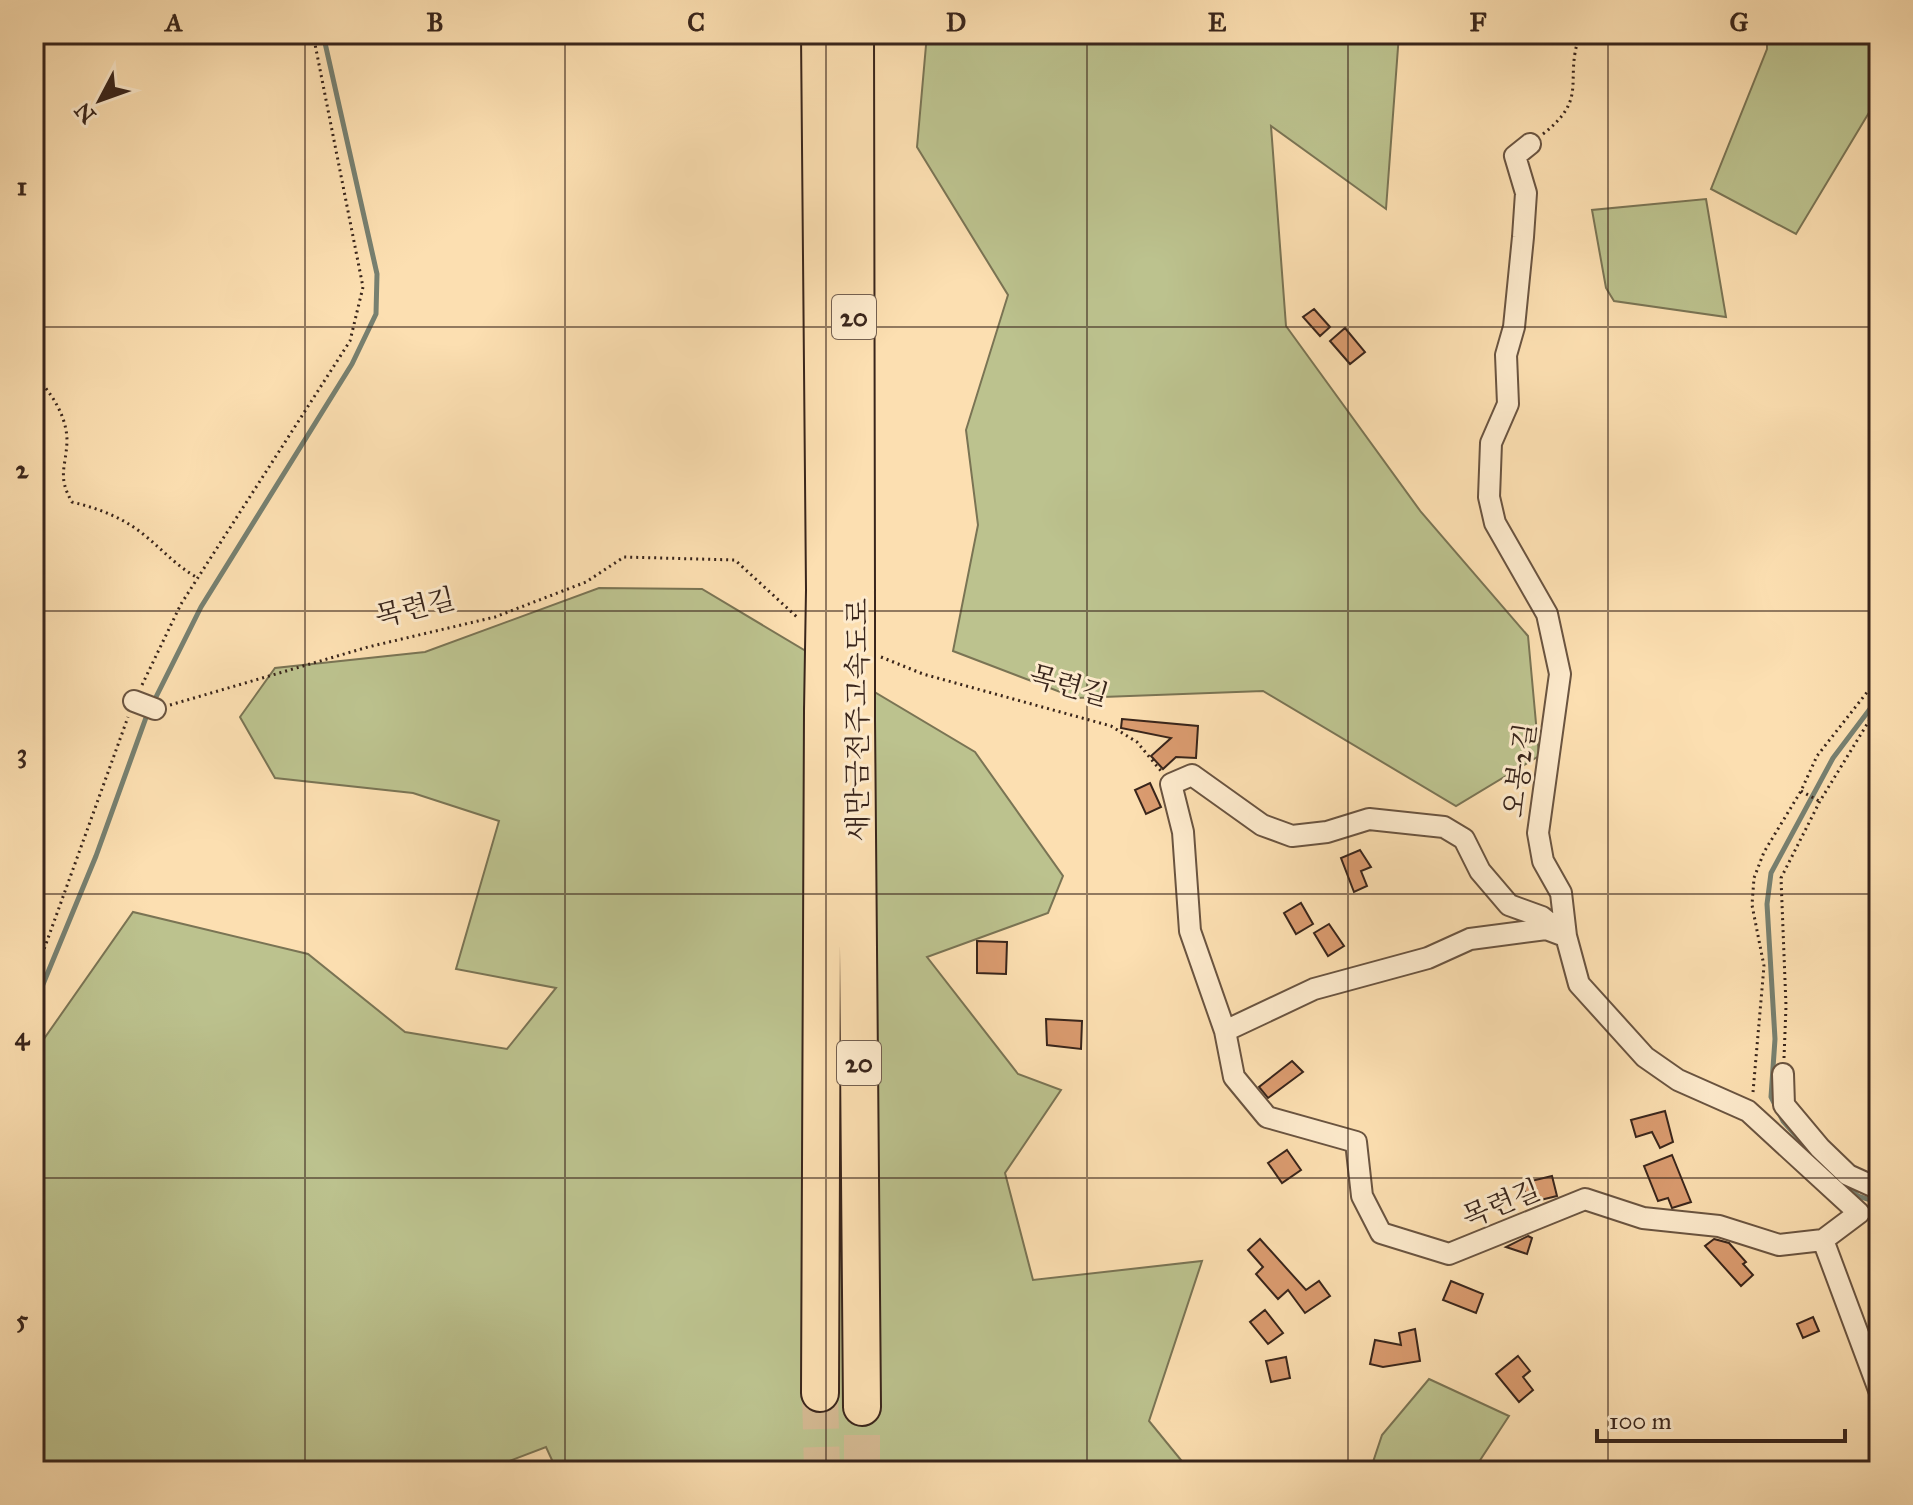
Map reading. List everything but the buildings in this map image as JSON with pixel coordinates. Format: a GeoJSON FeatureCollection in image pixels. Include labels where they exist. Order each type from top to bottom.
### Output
{"type":"FeatureCollection","features":[{"type":"Feature","properties":{"kind":"highway","name":"새만금전주고속도로"},"geometry":{"type":"LineString","coordinates":[[820,34],[841,595]]}},
{"type":"Feature","properties":{"kind":"highway","name":"새만금전주고속도로"},"geometry":{"type":"LineString","coordinates":[[820,1393],[840,716],[855,34]]}},
{"type":"Feature","properties":{"kind":"highway","name":"새만금전주고속도로"},"geometry":{"type":"LineString","coordinates":[[840,716],[862,1407]]}},
{"type":"Feature","properties":{"kind":"street","name":"오봉2길"},"geometry":{"type":"LineString","coordinates":[[1530,144],[1515,156],[1526,193],[1523,237],[1514,327],[1506,355],[1508,404],[1491,443],[1489,497],[1495,523],[1547,614],[1560,674],[1538,833],[1543,861],[1561,893],[1566,936],[1579,984],[1645,1057],[1678,1080],[1748,1111],[1870,1197]]}},
{"type":"Feature","properties":{"kind":"street"},"geometry":{"type":"LineString","coordinates":[[1171,784],[1192,775],[1262,825],[1292,836],[1327,832],[1369,819],[1444,827],[1464,839],[1480,871],[1509,905],[1542,917],[1566,936]]}},
{"type":"Feature","properties":{"kind":"street","name":"목련길"},"geometry":{"type":"LineString","coordinates":[[1171,784],[1183,832],[1190,931],[1225,1031],[1234,1077],[1267,1117],[1356,1142],[1362,1196],[1381,1233],[1449,1254],[1585,1199],[1643,1218],[1719,1226],[1779,1245],[1823,1240]]}},
{"type":"Feature","properties":{"kind":"street"},"geometry":{"type":"LineString","coordinates":[[1225,1031],[1314,989],[1428,958],[1470,939],[1546,929],[1566,936]]}},
{"type":"Feature","properties":{"kind":"street"},"geometry":{"type":"LineString","coordinates":[[1783,1074],[1784,1105],[1820,1148],[1870,1197],[1823,1240],[1879,1390]]}},
{"type":"Feature","properties":{"kind":"path"},"geometry":{"type":"LineString","coordinates":[[34,977],[198,578],[350,341],[363,287],[313,34]]}},
{"type":"Feature","properties":{"kind":"path"},"geometry":{"type":"LineString","coordinates":[[1530,144],[1563,118],[1574,94],[1573,55],[1580,34]]}},
{"type":"Feature","properties":{"kind":"path"},"geometry":{"type":"LineString","coordinates":[[34,375],[62,414],[67,441],[62,485],[72,502],[109,513],[142,533],[179,568],[198,578]]}},
{"type":"Feature","properties":{"kind":"path","name":"목련길"},"geometry":{"type":"LineString","coordinates":[[144,705],[495,617],[586,582],[624,557],[735,560],[795,617],[808,623]]}},
{"type":"Feature","properties":{"kind":"path","name":"목련길"},"geometry":{"type":"LineString","coordinates":[[873,653],[923,674],[1111,726],[1137,742],[1171,784]]}},
{"type":"Feature","properties":{"kind":"path"},"geometry":{"type":"LineString","coordinates":[[1748,1111],[1756,1082],[1764,966],[1752,905],[1754,878],[1764,852],[1803,792],[1817,756],[1879,677]]}},
{"type":"Feature","properties":{"kind":"path"},"geometry":{"type":"LineString","coordinates":[[1783,1074],[1786,1006],[1781,878],[1818,800],[1869,721],[1879,717]]}},
{"type":"Feature","properties":{"kind":"path"},"geometry":{"type":"LineString","coordinates":[[1803,792],[1818,800]]}},
{"type":"Feature","properties":{"kind":"green space"},"geometry":{"type":"Polygon","coordinates":[[[927,34],[1399,34],[1386,209],[1271,126],[1286,326],[1421,512],[1528,636],[1539,756],[1456,806],[1263,691],[1076,698],[953,651],[978,525],[966,430],[1008,295],[917,147],[927,34]]]}},
{"type":"Feature","properties":{"kind":"green space"},"geometry":{"type":"Polygon","coordinates":[[[1767,34],[1878,34],[1879,38],[1879,96],[1796,234],[1711,189],[1767,49],[1767,34]]]}},
{"type":"Feature","properties":{"kind":"green space"},"geometry":{"type":"Polygon","coordinates":[[[1706,199],[1726,317],[1614,301],[1606,288],[1592,210],[1706,199]]]}},
{"type":"Feature","properties":{"kind":"green space"},"geometry":{"type":"Polygon","coordinates":[[[599,588],[702,589],[975,752],[1063,876],[1048,913],[927,957],[1018,1074],[1061,1090],[1005,1173],[1033,1280],[1202,1261],[1149,1421],[1190,1471],[557,1471],[546,1447],[483,1471],[34,1471],[34,1053],[133,912],[308,954],[405,1032],[507,1049],[556,988],[456,969],[499,821],[413,793],[275,778],[240,717],[275,668],[425,652],[599,588]]]}},
{"type":"Feature","properties":{"kind":"green space"},"geometry":{"type":"Polygon","coordinates":[[[1429,1379],[1509,1416],[1473,1471],[1370,1471],[1382,1435],[1429,1379]]]}},
{"type":"Feature","properties":{"kind":"waterway"},"geometry":{"type":"LineString","coordinates":[[153,703],[201,607],[352,364],[376,314],[377,274],[323,34]]}},
{"type":"Feature","properties":{"kind":"waterway"},"geometry":{"type":"LineString","coordinates":[[1799,1139],[1783,1121],[1771,1097],[1775,1039],[1767,904],[1771,873],[1833,758],[1879,697]]}},
{"type":"Feature","properties":{"kind":"waterway"},"geometry":{"type":"LineString","coordinates":[[34,1006],[96,856],[148,712]]}},
{"type":"Feature","properties":{"kind":"waterway"},"geometry":{"type":"LineString","coordinates":[[1825,1166],[1858,1196],[1879,1203]]}},
{"type":"Feature","properties":{"kind":"tunnel"},"geometry":{"type":"LineString","coordinates":[[820,1393],[822,1471]]}},
{"type":"Feature","properties":{"kind":"tunnel"},"geometry":{"type":"LineString","coordinates":[[862,1407],[862,1471]]}}]}
